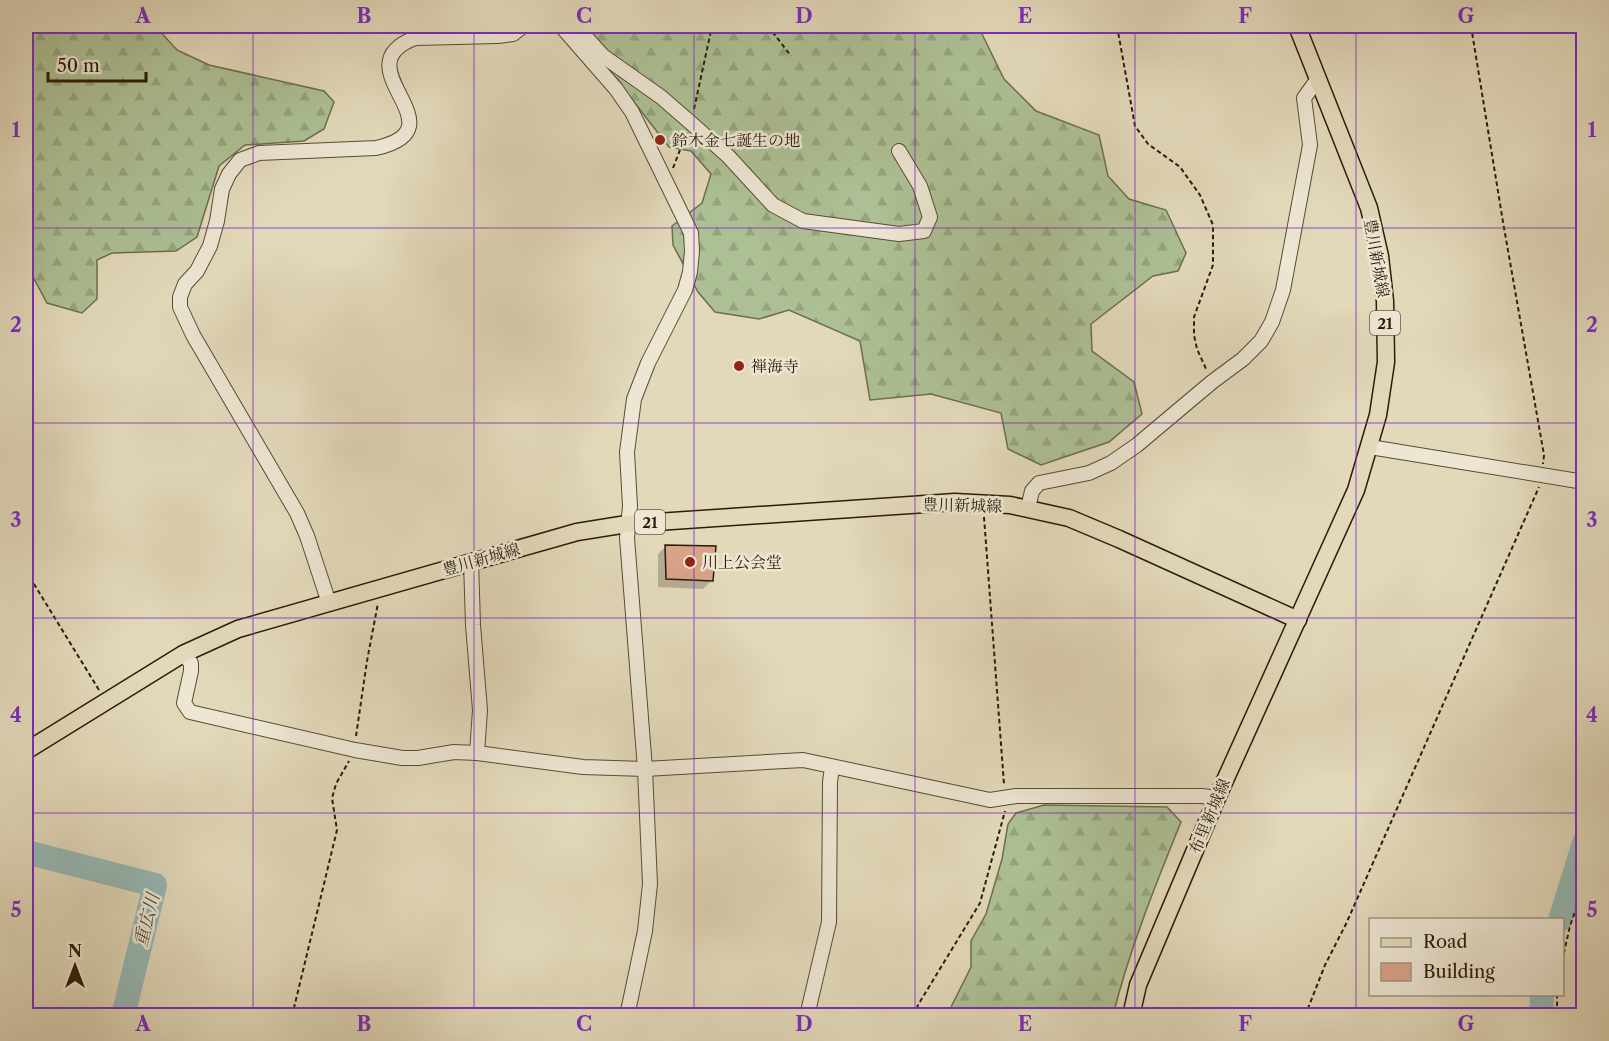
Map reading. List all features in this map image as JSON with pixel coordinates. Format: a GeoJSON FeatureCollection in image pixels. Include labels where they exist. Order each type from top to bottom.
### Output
{"type":"FeatureCollection","features":[{"type":"Feature","properties":{"kind":"main road","name":"豊川新城線"},"geometry":{"type":"LineString","coordinates":[[26,751],[105,700],[183,654],[238,628],[577,532],[627,524],[878,506],[984,503],[1028,508],[1069,518],[1298,620],[1356,490],[1378,415],[1386,362],[1385,301],[1380,256],[1369,208],[1297,26]]}},
{"type":"Feature","properties":{"kind":"main road","name":"布里新城線"},"geometry":{"type":"LineString","coordinates":[[1131,1016],[1138,985],[1217,798],[1298,620]]}},
{"type":"Feature","properties":{"kind":"street"},"geometry":{"type":"LineString","coordinates":[[329,603],[297,513],[193,335],[180,308],[180,297],[185,284],[198,271],[210,246],[218,221],[222,189],[229,174],[240,160],[259,153],[376,148],[391,145],[402,138],[410,121],[408,111],[389,72],[389,60],[395,48],[415,38],[498,36],[513,34],[523,26]]}},
{"type":"Feature","properties":{"kind":"street"},"geometry":{"type":"LineString","coordinates":[[561,26],[616,89],[632,112],[691,233],[690,272],[685,290],[648,363],[634,399],[627,452],[630,506],[627,524],[645,769],[650,884],[645,931],[627,1016]]}},
{"type":"Feature","properties":{"kind":"street"},"geometry":{"type":"LineString","coordinates":[[578,26],[603,56],[661,98],[728,156],[773,205],[803,221],[899,234],[924,231],[930,217],[920,186],[899,151]]}},
{"type":"Feature","properties":{"kind":"street"},"geometry":{"type":"LineString","coordinates":[[1028,508],[1032,491],[1039,483],[1089,473],[1112,464],[1212,382],[1244,359],[1261,341],[1272,322],[1283,290],[1310,145],[1304,98],[1317,80]]}},
{"type":"Feature","properties":{"kind":"street"},"geometry":{"type":"LineString","coordinates":[[1370,447],[1584,482]]}},
{"type":"Feature","properties":{"kind":"street"},"geometry":{"type":"LineString","coordinates":[[471,561],[473,626],[480,710],[477,753]]}},
{"type":"Feature","properties":{"kind":"street"},"geometry":{"type":"LineString","coordinates":[[183,654],[191,663],[184,703],[190,712],[356,750],[402,758],[418,758],[454,752],[477,753],[583,767],[645,769],[803,760],[990,800],[1016,796],[1202,796],[1217,798]]}},
{"type":"Feature","properties":{"kind":"street"},"geometry":{"type":"LineString","coordinates":[[807,1016],[829,922],[832,768]]}},
{"type":"Feature","properties":{"kind":"path"},"geometry":{"type":"LineString","coordinates":[[768,26],[791,56]]}},
{"type":"Feature","properties":{"kind":"path"},"geometry":{"type":"LineString","coordinates":[[1117,26],[1135,126],[1148,144],[1180,167],[1200,195],[1213,225],[1213,265],[1194,317],[1197,349],[1212,382]]}},
{"type":"Feature","properties":{"kind":"path"},"geometry":{"type":"LineString","coordinates":[[1305,1016],[1325,965],[1351,913],[1539,489],[1542,475],[1544,455],[1503,222],[1472,26]]}},
{"type":"Feature","properties":{"kind":"path"},"geometry":{"type":"LineString","coordinates":[[915,1016],[918,1005],[981,903],[1005,809],[984,503]]}},
{"type":"Feature","properties":{"kind":"path"},"geometry":{"type":"LineString","coordinates":[[26,571],[105,700]]}},
{"type":"Feature","properties":{"kind":"path"},"geometry":{"type":"LineString","coordinates":[[292,1016],[337,831],[332,798],[336,784],[356,750],[357,720],[381,589]]}},
{"type":"Feature","properties":{"kind":"path"},"geometry":{"type":"LineString","coordinates":[[1564,956],[1570,926],[1584,886]]}},
{"type":"Feature","properties":{"kind":"path"},"geometry":{"type":"LineString","coordinates":[[1557,996],[1557,1016]]}},
{"type":"Feature","properties":{"kind":"green space"},"geometry":{"type":"Polygon","coordinates":[[[26,26],[155,26],[177,50],[209,65],[324,91],[334,102],[324,129],[304,141],[245,145],[219,166],[197,237],[176,251],[112,253],[97,260],[97,299],[82,313],[47,303],[33,277],[26,272],[26,26]]]}},
{"type":"Feature","properties":{"kind":"green space"},"geometry":{"type":"Polygon","coordinates":[[[575,26],[965,26],[981,32],[1004,79],[1036,111],[1099,135],[1108,176],[1129,199],[1166,210],[1186,253],[1178,271],[1153,276],[1091,324],[1092,351],[1134,382],[1142,414],[1109,442],[1041,465],[1008,449],[1001,413],[931,394],[870,400],[860,341],[789,310],[759,319],[715,312],[698,292],[673,245],[672,226],[702,203],[711,174],[691,151],[669,147],[575,26]]]}},
{"type":"Feature","properties":{"kind":"green space"},"geometry":{"type":"Polygon","coordinates":[[[1044,805],[1167,807],[1181,822],[1135,941],[1113,1015],[947,1015],[971,967],[971,941],[986,914],[1002,859],[1008,824],[1016,813],[1044,805]]]}},
{"type":"Feature","properties":{"kind":"building","name":"川上公会堂"},"geometry":{"type":"Polygon","coordinates":[[[665,545],[716,546],[713,581],[666,579],[665,545]]]}},
{"type":"Feature","properties":{"kind":"waterway"},"geometry":{"type":"LineString","coordinates":[[1561,918],[1584,843]]}},
{"type":"Feature","properties":{"kind":"waterway","name":"重広川"},"geometry":{"type":"LineString","coordinates":[[26,852],[155,885],[123,1016]]}},
{"type":"Feature","properties":{"kind":"waterway"},"geometry":{"type":"LineString","coordinates":[[1541,1016],[1542,996]]}},
{"type":"Feature","properties":{"kind":"place","name":"鈴木金七誕生の地"},"geometry":{"type":"Point","coordinates":[660,140]}},
{"type":"Feature","properties":{"kind":"place","name":"禅海寺"},"geometry":{"type":"Point","coordinates":[739,366]}},
{"type":"Feature","properties":{"kind":"place","name":"川上公会堂"},"geometry":{"type":"Point","coordinates":[690,562]}}]}
